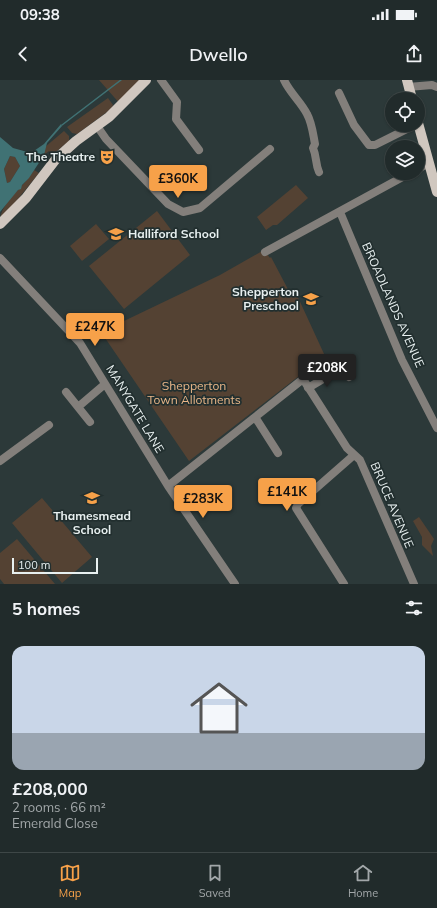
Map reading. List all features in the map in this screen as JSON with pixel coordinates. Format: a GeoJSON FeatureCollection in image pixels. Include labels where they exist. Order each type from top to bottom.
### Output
{"type":"FeatureCollection","features":[{"type":"Feature","properties":{"kind":"main road"},"geometry":{"type":"LineString","coordinates":[[0,224],[22,202],[56,159],[109,117],[146,80]]}},
{"type":"Feature","properties":{"kind":"main road"},"geometry":{"type":"LineString","coordinates":[[421,132],[437,192]]}},
{"type":"Feature","properties":{"kind":"street"},"geometry":{"type":"LineString","coordinates":[[161,80],[177,102],[176,119],[199,150]]}},
{"type":"Feature","properties":{"kind":"street"},"geometry":{"type":"LineString","coordinates":[[284,80],[293,96],[307,113],[310,120],[315,144],[312,148],[316,156],[315,164],[319,172]]}},
{"type":"Feature","properties":{"kind":"street"},"geometry":{"type":"LineString","coordinates":[[407,83],[437,87]]}},
{"type":"Feature","properties":{"kind":"street"},"geometry":{"type":"LineString","coordinates":[[339,93],[364,141],[369,145],[375,145],[401,132]]}},
{"type":"Feature","properties":{"kind":"street"},"geometry":{"type":"LineString","coordinates":[[97,126],[106,140],[168,204],[183,212],[200,208],[270,149]]}},
{"type":"Feature","properties":{"kind":"street"},"geometry":{"type":"LineString","coordinates":[[425,165],[429,162]]}},
{"type":"Feature","properties":{"kind":"street"},"geometry":{"type":"LineString","coordinates":[[265,252],[397,180]]}},
{"type":"Feature","properties":{"kind":"street","name":"BROADLANDS AVENUE"},"geometry":{"type":"LineString","coordinates":[[340,212],[402,360],[437,428]]}},
{"type":"Feature","properties":{"kind":"street","name":"MANYGATE LANE"},"geometry":{"type":"LineString","coordinates":[[0,258],[80,342],[168,486],[235,584]]}},
{"type":"Feature","properties":{"kind":"street"},"geometry":{"type":"LineString","coordinates":[[308,388],[343,367],[349,377]]}},
{"type":"Feature","properties":{"kind":"street","name":"BRUCE AVENUE"},"geometry":{"type":"LineString","coordinates":[[255,417],[303,379],[347,448],[360,460],[414,584]]}},
{"type":"Feature","properties":{"kind":"street"},"geometry":{"type":"LineString","coordinates":[[78,407],[105,384]]}},
{"type":"Feature","properties":{"kind":"street"},"geometry":{"type":"LineString","coordinates":[[66,392],[90,422]]}},
{"type":"Feature","properties":{"kind":"street"},"geometry":{"type":"LineString","coordinates":[[168,486],[255,417],[278,453]]}},
{"type":"Feature","properties":{"kind":"street"},"geometry":{"type":"LineString","coordinates":[[0,461],[49,425]]}},
{"type":"Feature","properties":{"kind":"street"},"geometry":{"type":"LineString","coordinates":[[344,584],[296,508],[298,504],[354,455]]}},
{"type":"Feature","properties":{"kind":"green space"},"geometry":{"type":"Polygon","coordinates":[[[99,80],[146,80],[121,105],[99,80]]]}},
{"type":"Feature","properties":{"kind":"green space"},"geometry":{"type":"Polygon","coordinates":[[[108,98],[113,105],[111,109],[77,134],[72,133],[67,127],[108,98]]]}},
{"type":"Feature","properties":{"kind":"green space"},"geometry":{"type":"Polygon","coordinates":[[[64,131],[69,136],[69,141],[52,155],[49,151],[44,155],[45,147],[64,131]]]}},
{"type":"Feature","properties":{"kind":"green space"},"geometry":{"type":"Polygon","coordinates":[[[10,156],[15,157],[20,166],[10,182],[7,183],[4,169],[10,156]]]}},
{"type":"Feature","properties":{"kind":"green space"},"geometry":{"type":"Polygon","coordinates":[[[34,170],[39,173],[0,221],[1,214],[8,201],[34,170]]]}},
{"type":"Feature","properties":{"kind":"green space"},"geometry":{"type":"Polygon","coordinates":[[[296,185],[308,198],[277,225],[273,225],[266,230],[257,217],[296,185]]]}},
{"type":"Feature","properties":{"kind":"green space"},"geometry":{"type":"Polygon","coordinates":[[[157,211],[190,255],[124,309],[89,266],[157,211]]]}},
{"type":"Feature","properties":{"kind":"green space"},"geometry":{"type":"Polygon","coordinates":[[[96,224],[109,239],[82,261],[70,246],[96,224]]]}},
{"type":"Feature","properties":{"kind":"green space","name":"Shepperton Town Allotments"},"geometry":{"type":"Polygon","coordinates":[[[264,250],[270,258],[271,257],[291,295],[296,293],[325,356],[189,461],[101,332],[220,275],[264,250]]]}},
{"type":"Feature","properties":{"kind":"green space"},"geometry":{"type":"Polygon","coordinates":[[[42,498],[92,557],[62,583],[12,523],[42,498]]]}},
{"type":"Feature","properties":{"kind":"green space"},"geometry":{"type":"Polygon","coordinates":[[[419,517],[434,539],[431,546],[433,556],[422,545],[422,537],[413,521],[419,517]]]}},
{"type":"Feature","properties":{"kind":"green space"},"geometry":{"type":"Polygon","coordinates":[[[17,539],[55,584],[4,584],[0,579],[0,553],[17,539]]]}},
{"type":"Feature","properties":{"kind":"water"},"geometry":{"type":"Polygon","coordinates":[[[61,124],[62,126],[47,143],[44,155],[29,178],[0,212],[0,137],[13,148],[31,153],[44,144],[61,124]],[[10,156],[4,169],[7,183],[10,182],[20,166],[15,157],[10,156]]]}},
{"type":"Feature","properties":{"kind":"waterway"},"geometry":{"type":"LineString","coordinates":[[62,125],[121,80]]}},
{"type":"Feature","properties":{"kind":"place","name":"The Theatre"},"geometry":{"type":"Point","coordinates":[107,157]}},
{"type":"Feature","properties":{"kind":"place","name":"Halliford School"},"geometry":{"type":"Point","coordinates":[116,234]}},
{"type":"Feature","properties":{"kind":"place","name":"Shepperton Preschool"},"geometry":{"type":"Point","coordinates":[311,299]}},
{"type":"Feature","properties":{"kind":"place","name":"Thamesmead School"},"geometry":{"type":"Point","coordinates":[92,498]}}]}
